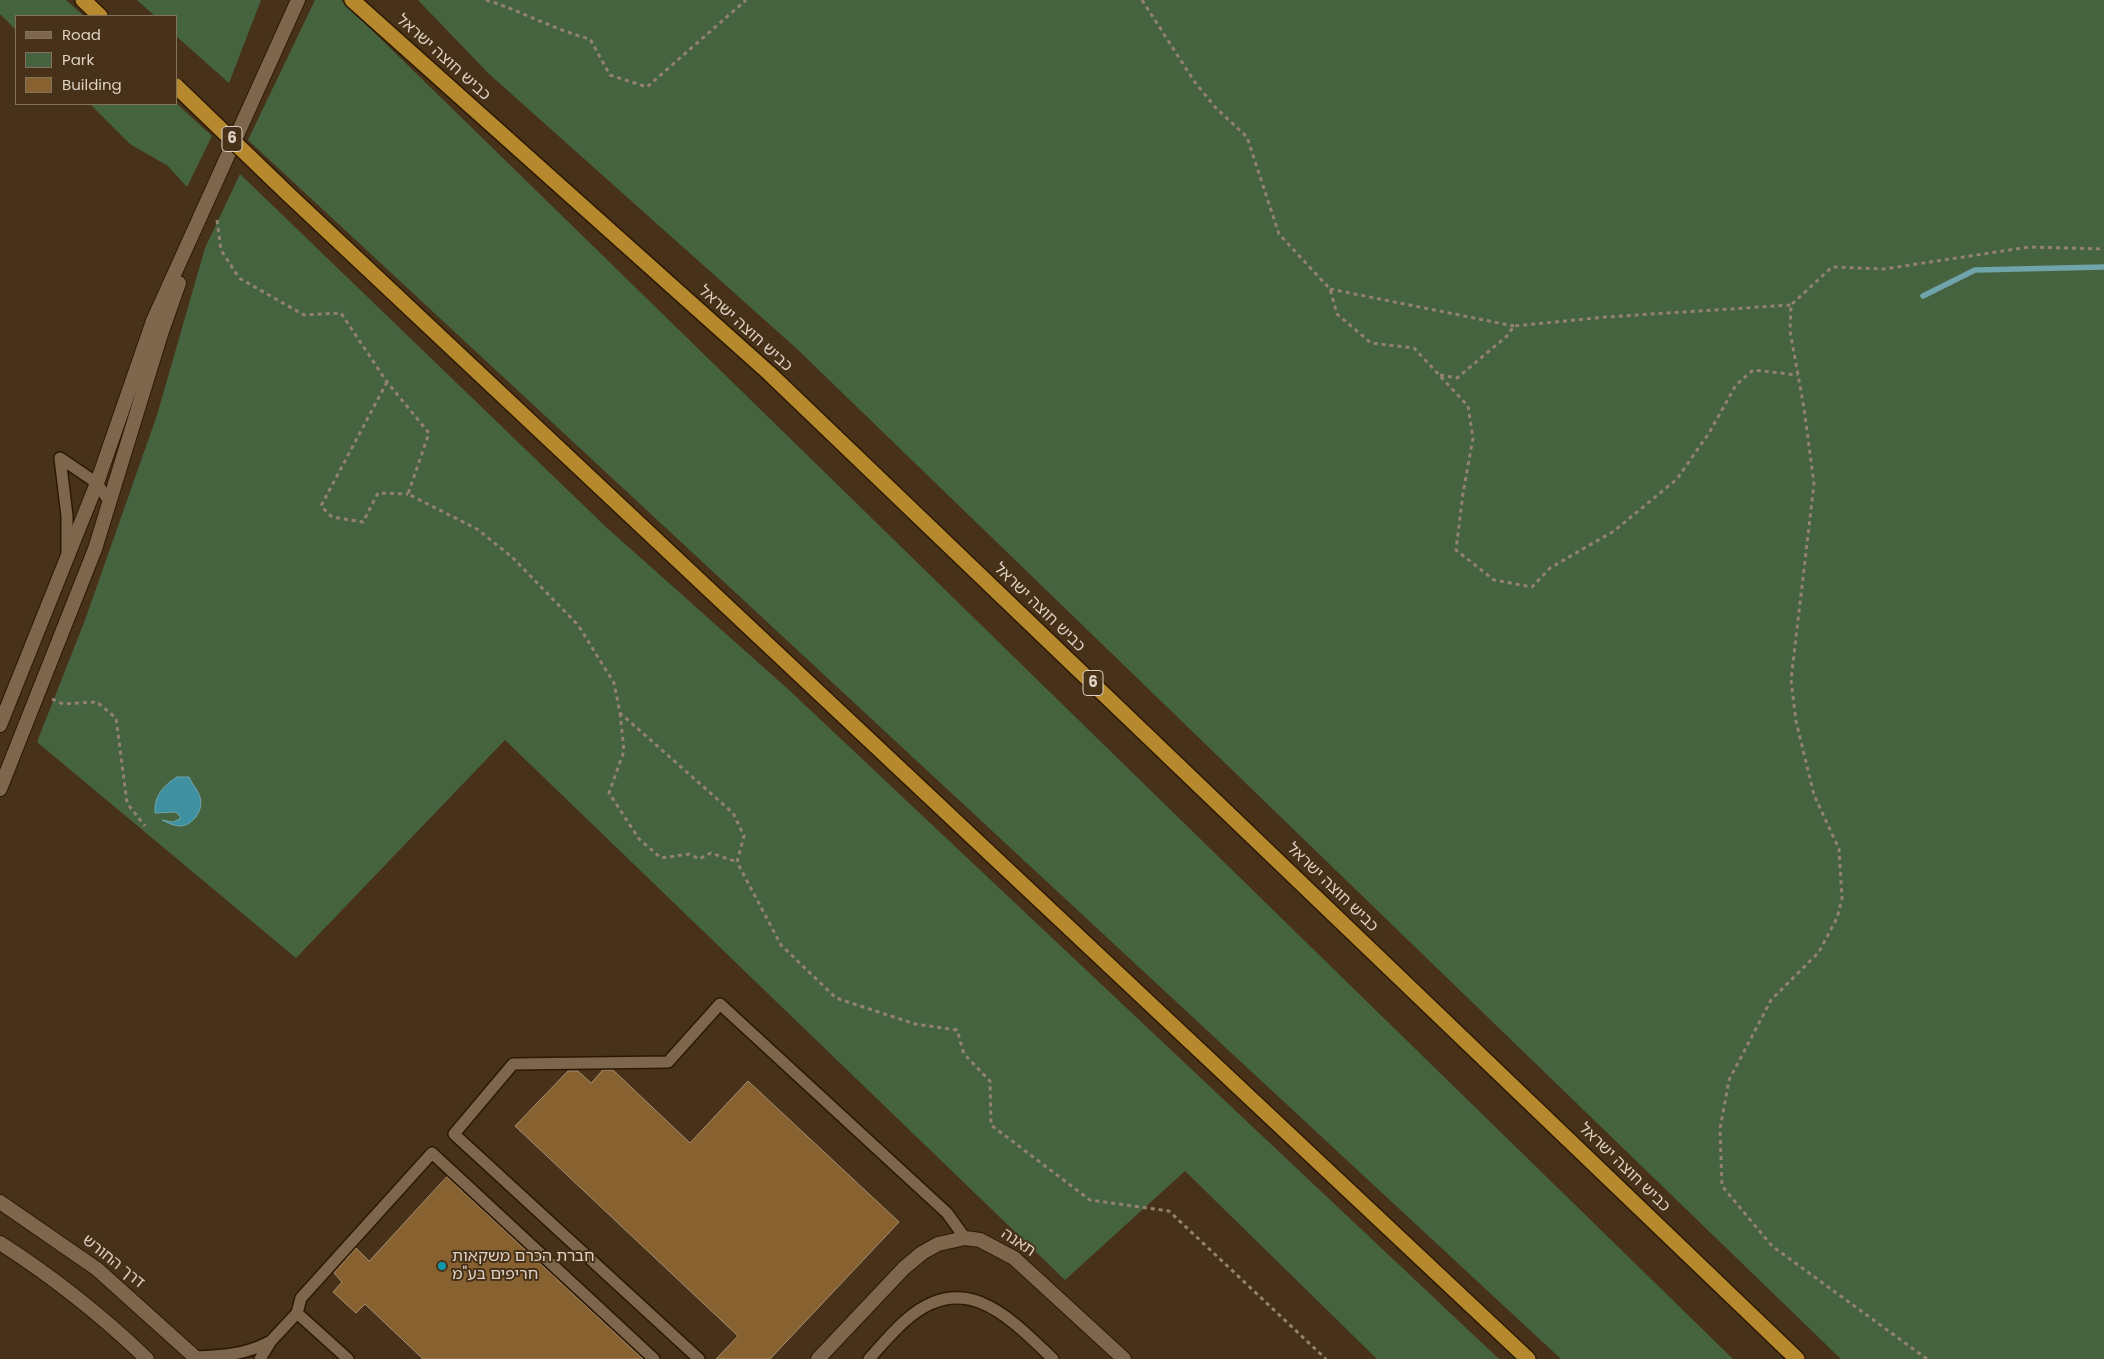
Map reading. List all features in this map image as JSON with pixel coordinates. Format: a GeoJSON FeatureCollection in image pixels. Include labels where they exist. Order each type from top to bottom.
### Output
{"type":"FeatureCollection","features":[{"type":"Feature","properties":{"kind":"highway"},"geometry":{"type":"LineString","coordinates":[[83,0],[99,15]]}},
{"type":"Feature","properties":{"kind":"highway","name":"כביש חוצה ישראל"},"geometry":{"type":"LineString","coordinates":[[352,0],[769,373],[1798,1359]]}},
{"type":"Feature","properties":{"kind":"highway","name":"6"},"geometry":{"type":"LineString","coordinates":[[178,88],[1528,1359]]}},
{"type":"Feature","properties":{"kind":"street"},"geometry":{"type":"LineString","coordinates":[[0,725],[97,483],[153,321],[298,0]]}},
{"type":"Feature","properties":{"kind":"street"},"geometry":{"type":"LineString","coordinates":[[0,789],[95,549],[161,334],[213,186]]}},
{"type":"Feature","properties":{"kind":"street","name":"דרך החורש"},"geometry":{"type":"LineString","coordinates":[[0,1202],[97,1270],[196,1358]]}},
{"type":"Feature","properties":{"kind":"street","name":"תאנה"},"geometry":{"type":"LineString","coordinates":[[818,1359],[904,1268],[922,1253],[952,1239],[965,1238],[980,1240],[1014,1258],[1124,1359]]}},
{"type":"Feature","properties":{"kind":"street"},"geometry":{"type":"LineString","coordinates":[[0,1243],[47,1274],[91,1308],[146,1359]]}},
{"type":"Feature","properties":{"kind":"lane"},"geometry":{"type":"LineString","coordinates":[[67,558],[67,516],[60,458],[97,483],[110,503]]}},
{"type":"Feature","properties":{"kind":"lane"},"geometry":{"type":"LineString","coordinates":[[699,1359],[454,1134],[512,1064],[668,1062],[720,1004],[947,1213],[965,1238]]}},
{"type":"Feature","properties":{"kind":"lane"},"geometry":{"type":"LineString","coordinates":[[260,1359],[271,1341],[297,1313],[301,1298],[432,1153],[654,1359]]}},
{"type":"Feature","properties":{"kind":"lane"},"geometry":{"type":"LineString","coordinates":[[869,1359],[906,1320],[928,1304],[950,1299],[969,1298],[991,1306],[1014,1322],[1053,1359]]}},
{"type":"Feature","properties":{"kind":"lane"},"geometry":{"type":"LineString","coordinates":[[297,1313],[348,1359]]}},
{"type":"Feature","properties":{"kind":"lane"},"geometry":{"type":"LineString","coordinates":[[196,1358],[235,1355],[255,1350],[271,1341]]}},
{"type":"Feature","properties":{"kind":"path"},"geometry":{"type":"LineString","coordinates":[[486,0],[571,34],[590,39],[610,75],[647,87],[746,0]]}},
{"type":"Feature","properties":{"kind":"path"},"geometry":{"type":"LineString","coordinates":[[1142,0],[1194,81],[1214,107],[1247,137],[1278,234],[1330,289],[1337,314],[1371,343],[1414,348],[1468,406],[1473,438],[1463,493],[1456,550],[1494,580],[1532,587],[1550,568],[1614,531],[1677,479],[1709,433],[1736,385],[1753,370],[1798,375]]}},
{"type":"Feature","properties":{"kind":"path"},"geometry":{"type":"LineString","coordinates":[[216,213],[220,250],[239,278],[304,315],[341,313],[386,382],[429,433],[408,494]]}},
{"type":"Feature","properties":{"kind":"path"},"geometry":{"type":"LineString","coordinates":[[1330,289],[1514,326],[1606,317],[1791,305],[1832,267],[1884,269],[2029,247],[2104,249]]}},
{"type":"Feature","properties":{"kind":"path"},"geometry":{"type":"LineString","coordinates":[[1791,305],[1790,331],[1814,484],[1790,680],[1796,721],[1814,795],[1839,849],[1842,899],[1837,918],[1820,952],[1771,1000],[1729,1080],[1720,1129],[1722,1186],[1772,1246],[1927,1359]]}},
{"type":"Feature","properties":{"kind":"path"},"geometry":{"type":"LineString","coordinates":[[1439,375],[1457,378],[1507,336],[1514,326]]}},
{"type":"Feature","properties":{"kind":"path"},"geometry":{"type":"LineString","coordinates":[[386,382],[321,506],[332,517],[363,522],[378,493],[408,494],[478,529],[512,557],[543,588],[578,625],[614,683],[620,713],[624,751],[609,793],[639,838],[661,858],[689,854],[698,859],[711,853],[737,862],[781,945],[836,998],[915,1024],[957,1030],[964,1054],[990,1081],[991,1125],[1090,1200],[1169,1211],[1326,1359]]}},
{"type":"Feature","properties":{"kind":"path"},"geometry":{"type":"LineString","coordinates":[[38,693],[63,704],[97,702],[116,718],[127,803],[145,826]]}},
{"type":"Feature","properties":{"kind":"path"},"geometry":{"type":"LineString","coordinates":[[620,713],[733,813],[744,836],[737,862]]}},
{"type":"Feature","properties":{"kind":"green space"},"geometry":{"type":"Polygon","coordinates":[[[0,0],[66,0],[83,15],[15,15],[15,29],[0,14],[0,0]]]}},
{"type":"Feature","properties":{"kind":"green space"},"geometry":{"type":"Polygon","coordinates":[[[137,0],[261,0],[229,83],[178,38],[178,15],[154,15],[137,0]]]}},
{"type":"Feature","properties":{"kind":"green space"},"geometry":{"type":"Polygon","coordinates":[[[315,0],[341,0],[1733,1359],[1561,1359],[248,140],[315,0]]]}},
{"type":"Feature","properties":{"kind":"green space"},"geometry":{"type":"Polygon","coordinates":[[[418,0],[2104,0],[2104,1359],[1841,1359],[796,348],[488,73],[418,0]]]}},
{"type":"Feature","properties":{"kind":"green space"},"geometry":{"type":"Polygon","coordinates":[[[91,105],[178,105],[212,136],[187,187],[168,166],[130,144],[91,105]]]}},
{"type":"Feature","properties":{"kind":"green space"},"geometry":{"type":"Polygon","coordinates":[[[240,174],[606,527],[789,690],[1499,1359],[1377,1359],[1185,1171],[1065,1280],[505,740],[296,958],[37,742],[85,620],[157,415],[205,248],[240,174]]]}},
{"type":"Feature","properties":{"kind":"water"},"geometry":{"type":"Polygon","coordinates":[[[177,777],[189,777],[199,794],[201,802],[199,812],[193,820],[181,826],[162,820],[173,822],[181,818],[176,812],[155,813],[156,801],[160,792],[177,777]]]}},
{"type":"Feature","properties":{"kind":"building"},"geometry":{"type":"Polygon","coordinates":[[[603,1070],[613,1070],[690,1143],[748,1081],[899,1222],[770,1359],[716,1359],[738,1336],[515,1126],[568,1071],[578,1071],[591,1083],[603,1070]]]}},
{"type":"Feature","properties":{"kind":"building","name":"חברת הכרם משקאות חריפים בע\"מ"},"geometry":{"type":"Polygon","coordinates":[[[447,1177],[643,1359],[423,1359],[365,1304],[356,1313],[333,1292],[342,1282],[334,1273],[356,1248],[369,1261],[447,1177]]]}},
{"type":"Feature","properties":{"kind":"waterway"},"geometry":{"type":"LineString","coordinates":[[1923,296],[1975,270],[2104,267]]}},
{"type":"Feature","properties":{"kind":"place","name":"חברת הכרם משקאות חריפים בע\"מ"},"geometry":{"type":"Point","coordinates":[442,1266]}}]}
